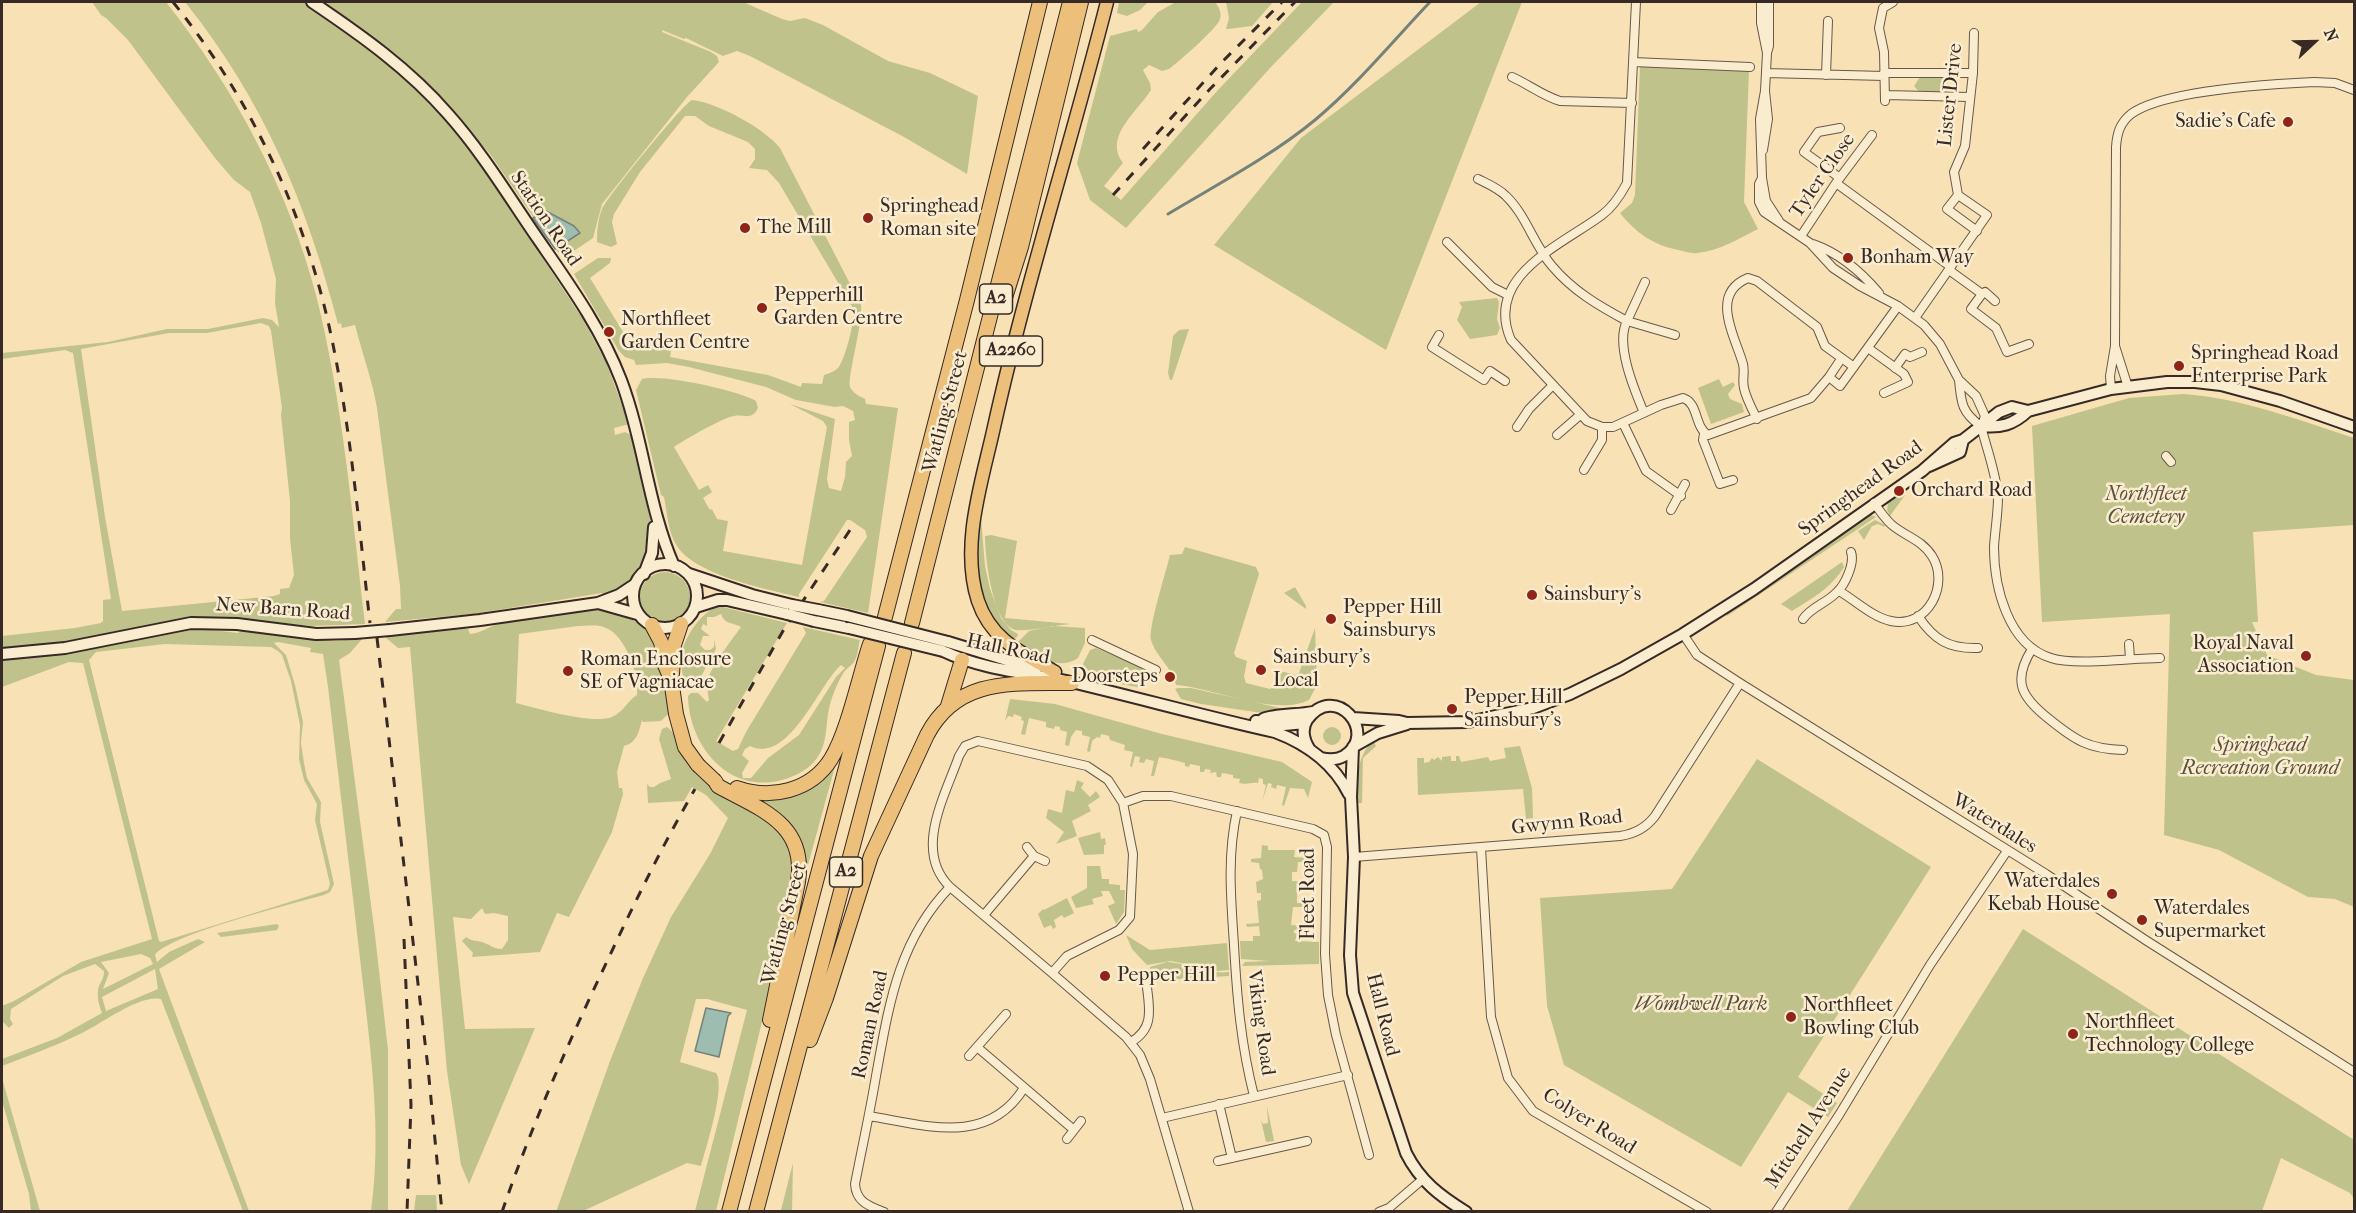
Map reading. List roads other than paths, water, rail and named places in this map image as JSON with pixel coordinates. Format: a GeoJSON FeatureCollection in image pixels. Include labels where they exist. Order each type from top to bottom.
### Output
{"type":"FeatureCollection","features":[{"type":"Feature","properties":{"kind":"highway","name":"Watling Street"},"geometry":{"type":"LineString","coordinates":[[882,616],[964,312],[1040,2]]}},
{"type":"Feature","properties":{"kind":"highway","name":"Watling Street"},"geometry":{"type":"LineString","coordinates":[[908,626],[953,463],[1070,2]]}},
{"type":"Feature","properties":{"kind":"highway"},"geometry":{"type":"LineString","coordinates":[[1014,271],[1081,2]]}},
{"type":"Feature","properties":{"kind":"highway"},"geometry":{"type":"LineString","coordinates":[[953,463],[1033,213],[1089,2]]}},
{"type":"Feature","properties":{"kind":"highway"},"geometry":{"type":"LineString","coordinates":[[671,679],[674,645],[681,624]]}},
{"type":"Feature","properties":{"kind":"highway"},"geometry":{"type":"LineString","coordinates":[[652,626],[660,640],[665,665],[671,679],[686,747],[698,765],[718,786],[757,805],[777,819],[791,838],[798,860],[798,882],[766,1037],[761,1087]]}},
{"type":"Feature","properties":{"kind":"highway","name":"Watling Street"},"geometry":{"type":"LineString","coordinates":[[715,781],[751,792],[775,794],[798,787],[817,775],[836,751],[874,645],[841,793],[729,1212]]}},
{"type":"Feature","properties":{"kind":"highway","name":"A2"},"geometry":{"type":"LineString","coordinates":[[756,1212],[904,653]]}},
{"type":"Feature","properties":{"kind":"highway"},"geometry":{"type":"LineString","coordinates":[[947,709],[962,660]]}},
{"type":"Feature","properties":{"kind":"highway"},"geometry":{"type":"LineString","coordinates":[[789,1092],[826,998],[871,856],[931,728],[947,709],[969,694],[998,684],[1072,682]]}},
{"type":"Feature","properties":{"kind":"main road","name":"Station Road"},"geometry":{"type":"LineString","coordinates":[[312,2],[389,57],[422,86],[449,115],[593,320],[620,378],[637,425],[656,518],[674,566]]}},
{"type":"Feature","properties":{"kind":"main road","name":"A2260"},"geometry":{"type":"LineString","coordinates":[[1055,672],[1009,646],[987,621],[974,583],[971,541],[1016,330],[1107,2]]}},
{"type":"Feature","properties":{"kind":"main road"},"geometry":{"type":"LineString","coordinates":[[1981,426],[1999,428],[2017,420],[2028,411],[2111,389],[2167,382],[2221,386],[2280,401],[2355,427]]}},
{"type":"Feature","properties":{"kind":"main road","name":"Springhead Road"},"geometry":{"type":"LineString","coordinates":[[1353,718],[1407,723],[1468,722],[1533,708],[1597,681],[1683,634],[1754,589],[1929,466],[1939,454],[1981,426]]}},
{"type":"Feature","properties":{"kind":"main road","name":"Station Road"},"geometry":{"type":"LineString","coordinates":[[644,574],[652,553],[656,518]]}},
{"type":"Feature","properties":{"kind":"main road"},"geometry":{"type":"LineString","coordinates":[[659,566],[674,566],[689,574],[697,591],[696,608],[690,617],[681,624],[664,628],[652,626],[638,614],[633,603],[634,585],[644,574],[659,566]]}},
{"type":"Feature","properties":{"kind":"main road","name":"Hall Road"},"geometry":{"type":"LineString","coordinates":[[689,574],[789,609]]}},
{"type":"Feature","properties":{"kind":"main road","name":"New Barn Road"},"geometry":{"type":"LineString","coordinates":[[2,654],[65,648],[191,623],[237,624],[316,634],[390,630],[598,603],[619,595],[634,585]]}},
{"type":"Feature","properties":{"kind":"main road","name":"Hall Road"},"geometry":{"type":"LineString","coordinates":[[696,608],[718,600],[727,600],[789,609],[816,615],[849,628],[946,646],[1257,722],[1305,723]]}},
{"type":"Feature","properties":{"kind":"main road","name":"New Barn Road"},"geometry":{"type":"LineString","coordinates":[[598,603],[638,614]]}},
{"type":"Feature","properties":{"kind":"main road","name":"Hall Road"},"geometry":{"type":"LineString","coordinates":[[816,615],[847,616],[908,626],[946,646],[962,660],[1072,682],[1275,732],[1291,738],[1320,757],[1341,778],[1351,797]]}},
{"type":"Feature","properties":{"kind":"main road","name":"Hall Road"},"geometry":{"type":"LineString","coordinates":[[1257,722],[1270,716],[1290,716],[1313,712],[1320,707],[1333,705],[1342,708],[1353,718],[1357,732],[1353,747],[1351,797],[1354,857],[1350,955],[1353,993],[1406,1153],[1422,1179],[1442,1198],[1466,1212]]}},
{"type":"Feature","properties":{"kind":"main road"},"geometry":{"type":"LineString","coordinates":[[1310,750],[1304,738],[1305,723],[1313,712]]}},
{"type":"Feature","properties":{"kind":"main road","name":"Springhead Road"},"geometry":{"type":"LineString","coordinates":[[1353,747],[1378,733],[1407,723]]}},
{"type":"Feature","properties":{"kind":"main road"},"geometry":{"type":"LineString","coordinates":[[1320,757],[1338,758],[1353,747]]}},
{"type":"Feature","properties":{"kind":"street"},"geometry":{"type":"LineString","coordinates":[[1636,2],[1627,183],[1620,196],[1601,216],[1542,253],[1525,271],[1508,295],[1506,317],[1511,340],[1587,421],[1602,427],[1613,427],[1644,412],[1685,398],[1691,403],[1720,484],[1733,480]]}},
{"type":"Feature","properties":{"kind":"street"},"geometry":{"type":"LineString","coordinates":[[1761,2],[1761,23],[1767,53]]}},
{"type":"Feature","properties":{"kind":"street"},"geometry":{"type":"LineString","coordinates":[[1769,2],[1769,46],[1760,119],[1763,151],[1759,196],[1761,208],[1772,219],[1779,221],[1810,243],[1833,268],[1915,318],[1940,344],[1959,380],[1976,396],[1985,416],[1981,426],[1996,485],[1997,515],[1994,548],[1998,583],[2013,625],[2022,640],[2032,649],[2050,658],[2065,661],[2160,658]]}},
{"type":"Feature","properties":{"kind":"street"},"geometry":{"type":"LineString","coordinates":[[1893,2],[1883,9],[1879,28],[1884,52],[1885,98],[1969,97]]}},
{"type":"Feature","properties":{"kind":"street"},"geometry":{"type":"LineString","coordinates":[[1826,75],[1828,21]]}},
{"type":"Feature","properties":{"kind":"street","name":"Lister Drive"},"geometry":{"type":"LineString","coordinates":[[1974,33],[1973,73],[1965,146],[1954,172],[1958,195],[1947,209],[1977,231]]}},
{"type":"Feature","properties":{"kind":"street"},"geometry":{"type":"LineString","coordinates":[[1633,62],[1750,67]]}},
{"type":"Feature","properties":{"kind":"street"},"geometry":{"type":"LineString","coordinates":[[1766,73],[1826,75],[1973,73]]}},
{"type":"Feature","properties":{"kind":"street"},"geometry":{"type":"LineString","coordinates":[[1512,77],[1560,101],[1632,104]]}},
{"type":"Feature","properties":{"kind":"street"},"geometry":{"type":"LineString","coordinates":[[2111,389],[2110,376],[2115,346],[2115,150],[2118,132],[2124,121],[2143,108],[2186,95],[2308,82],[2335,83],[2355,90]]}},
{"type":"Feature","properties":{"kind":"street"},"geometry":{"type":"LineString","coordinates":[[1840,128],[1818,132],[1804,152],[1982,294],[1985,292],[1995,301]]}},
{"type":"Feature","properties":{"kind":"street","name":"Tyler Close"},"geometry":{"type":"LineString","coordinates":[[1801,236],[1872,135]]}},
{"type":"Feature","properties":{"kind":"street"},"geometry":{"type":"LineString","coordinates":[[1478,179],[1511,200],[1542,253],[1575,289],[1602,308],[1627,321],[1675,335]]}},
{"type":"Feature","properties":{"kind":"street"},"geometry":{"type":"LineString","coordinates":[[1915,318],[1986,215],[1958,195]]}},
{"type":"Feature","properties":{"kind":"street"},"geometry":{"type":"LineString","coordinates":[[1447,242],[1492,287],[1508,295]]}},
{"type":"Feature","properties":{"kind":"street"},"geometry":{"type":"LineString","coordinates":[[1810,243],[1836,256],[1861,274],[1882,297]]}},
{"type":"Feature","properties":{"kind":"street"},"geometry":{"type":"LineString","coordinates":[[1757,418],[1744,388],[1744,367],[1729,327],[1727,305],[1730,290],[1738,282],[1749,278],[1757,281],[1817,327],[1825,346],[1854,367]]}},
{"type":"Feature","properties":{"kind":"street"},"geometry":{"type":"LineString","coordinates":[[1644,412],[1632,381],[1622,332],[1646,282]]}},
{"type":"Feature","properties":{"kind":"street"},"geometry":{"type":"LineString","coordinates":[[1982,294],[1971,309],[1996,328],[2007,352],[2029,344]]}},
{"type":"Feature","properties":{"kind":"street"},"geometry":{"type":"LineString","coordinates":[[1829,377],[1840,386],[1898,306]]}},
{"type":"Feature","properties":{"kind":"street"},"geometry":{"type":"LineString","coordinates":[[1439,335],[1432,347],[1449,359],[1484,381],[1490,371],[1505,381]]}},
{"type":"Feature","properties":{"kind":"street"},"geometry":{"type":"LineString","coordinates":[[2115,346],[2128,387]]}},
{"type":"Feature","properties":{"kind":"street"},"geometry":{"type":"LineString","coordinates":[[1868,348],[1904,374],[1908,382],[1884,393]]}},
{"type":"Feature","properties":{"kind":"street"},"geometry":{"type":"LineString","coordinates":[[1895,368],[1905,354],[1910,357],[1922,352]]}},
{"type":"Feature","properties":{"kind":"street"},"geometry":{"type":"LineString","coordinates":[[1703,433],[1712,435],[1811,398],[1841,358]]}},
{"type":"Feature","properties":{"kind":"street"},"geometry":{"type":"LineString","coordinates":[[1959,380],[1960,398],[1968,417],[1981,426]]}},
{"type":"Feature","properties":{"kind":"street"},"geometry":{"type":"LineString","coordinates":[[1517,427],[1529,409],[1553,385]]}},
{"type":"Feature","properties":{"kind":"street"},"geometry":{"type":"LineString","coordinates":[[1557,435],[1580,415]]}},
{"type":"Feature","properties":{"kind":"street"},"geometry":{"type":"LineString","coordinates":[[1623,423],[1644,469],[1653,478],[1681,496]]}},
{"type":"Feature","properties":{"kind":"street"},"geometry":{"type":"LineString","coordinates":[[1584,470],[1602,440],[1602,427]]}},
{"type":"Feature","properties":{"kind":"street"},"geometry":{"type":"LineString","coordinates":[[1671,510],[1681,496],[1685,484]]}},
{"type":"Feature","properties":{"kind":"street"},"geometry":{"type":"LineString","coordinates":[[1839,591],[1888,620],[1902,621],[1918,616],[1928,608],[1938,592],[1940,579],[1936,564],[1926,548],[1893,525],[1874,503]]}},
{"type":"Feature","properties":{"kind":"street"},"geometry":{"type":"LineString","coordinates":[[1803,620],[1810,611],[1839,591],[1851,567],[1851,552]]}},
{"type":"Feature","properties":{"kind":"street"},"geometry":{"type":"LineString","coordinates":[[1918,616],[1928,631],[1951,645],[1959,648],[1978,648]]}},
{"type":"Feature","properties":{"kind":"street","name":"Waterdales"},"geometry":{"type":"LineString","coordinates":[[1683,634],[1697,655],[2046,874],[2147,941],[2355,1072]]}},
{"type":"Feature","properties":{"kind":"street"},"geometry":{"type":"LineString","coordinates":[[1092,640],[1156,670]]}},
{"type":"Feature","properties":{"kind":"street"},"geometry":{"type":"LineString","coordinates":[[2129,644],[2130,659]]}},
{"type":"Feature","properties":{"kind":"street"},"geometry":{"type":"LineString","coordinates":[[2032,649],[2021,676],[2023,690],[2030,704],[2076,740],[2099,749],[2123,750]]}},
{"type":"Feature","properties":{"kind":"street","name":"Gwynn Road"},"geometry":{"type":"LineString","coordinates":[[1354,857],[1620,837],[1644,827],[1658,811],[1740,683]]}},
{"type":"Feature","properties":{"kind":"street"},"geometry":{"type":"LineString","coordinates":[[1052,973],[1067,956],[1119,930],[1130,917],[1133,854],[1123,803],[1108,780],[1087,766],[983,742],[969,744],[963,748],[959,756],[933,834],[931,848],[940,876],[1131,1042],[1146,1068],[1189,1212]]}},
{"type":"Feature","properties":{"kind":"street","name":"Fleet Road"},"geometry":{"type":"LineString","coordinates":[[1123,803],[1143,796],[1168,795],[1317,830],[1326,839],[1327,986],[1333,1021],[1369,1155]]}},
{"type":"Feature","properties":{"kind":"street","name":"Viking Road"},"geometry":{"type":"LineString","coordinates":[[1236,811],[1230,850],[1232,915],[1240,1032],[1254,1096]]}},
{"type":"Feature","properties":{"kind":"street"},"geometry":{"type":"LineString","coordinates":[[1027,847],[1034,856],[1045,861]]}},
{"type":"Feature","properties":{"kind":"street","name":"Colyer Road"},"geometry":{"type":"LineString","coordinates":[[1481,848],[1491,1017],[1508,1078],[1533,1111],[1707,1212]]}},
{"type":"Feature","properties":{"kind":"street","name":"Mitchell Avenue"},"geometry":{"type":"LineString","coordinates":[[1776,1212],[1839,1115],[1930,965],[2007,851]]}},
{"type":"Feature","properties":{"kind":"street"},"geometry":{"type":"LineString","coordinates":[[984,915],[1034,856]]}},
{"type":"Feature","properties":{"kind":"street","name":"Roman Road"},"geometry":{"type":"LineString","coordinates":[[884,1212],[862,1201],[856,1193],[855,1184],[889,1008],[898,972],[917,931],[950,886]]}},
{"type":"Feature","properties":{"kind":"street"},"geometry":{"type":"LineString","coordinates":[[1131,1042],[1145,1030],[1150,1019],[1146,978]]}},
{"type":"Feature","properties":{"kind":"street"},"geometry":{"type":"LineString","coordinates":[[969,1056],[1006,1014]]}},
{"type":"Feature","properties":{"kind":"street"},"geometry":{"type":"LineString","coordinates":[[977,1047],[1074,1130]]}},
{"type":"Feature","properties":{"kind":"street"},"geometry":{"type":"LineString","coordinates":[[1161,1118],[1348,1075]]}},
{"type":"Feature","properties":{"kind":"street"},"geometry":{"type":"LineString","coordinates":[[869,1116],[943,1128],[968,1128],[998,1115],[1013,1103],[1024,1088]]}},
{"type":"Feature","properties":{"kind":"street"},"geometry":{"type":"LineString","coordinates":[[1219,1104],[1232,1158]]}},
{"type":"Feature","properties":{"kind":"street"},"geometry":{"type":"LineString","coordinates":[[1067,1138],[1081,1121]]}},
{"type":"Feature","properties":{"kind":"street"},"geometry":{"type":"LineString","coordinates":[[1218,1161],[1307,1141]]}},
{"type":"Feature","properties":{"kind":"street"},"geometry":{"type":"LineString","coordinates":[[1379,1212],[1389,1208],[1422,1179]]}},
{"type":"Feature","properties":{"kind":"waterway"},"geometry":{"type":"LineString","coordinates":[[1168,214],[1262,158],[1315,120],[1360,78],[1430,2]]}},
{"type":"Feature","properties":{"kind":"railway"},"geometry":{"type":"LineString","coordinates":[[173,2],[227,78],[250,118],[272,159],[306,245],[320,290],[338,370],[354,478],[370,623]]}},
{"type":"Feature","properties":{"kind":"railway"},"geometry":{"type":"LineString","coordinates":[[1143,149],[1221,63],[1282,2]]}},
{"type":"Feature","properties":{"kind":"railway"},"geometry":{"type":"LineString","coordinates":[[1113,195],[1210,89],[1295,2]]}},
{"type":"Feature","properties":{"kind":"railway"},"geometry":{"type":"LineString","coordinates":[[719,743],[783,631],[852,527]]}},
{"type":"Feature","properties":{"kind":"railway"},"geometry":{"type":"LineString","coordinates":[[377,638],[428,1068],[442,1212]]}},
{"type":"Feature","properties":{"kind":"railway"},"geometry":{"type":"LineString","coordinates":[[502,1212],[536,1121],[575,1031],[647,879],[695,789]]}},
{"type":"Feature","properties":{"kind":"railway"},"geometry":{"type":"LineString","coordinates":[[404,939],[411,1105],[407,1212]]}},
{"type":"Feature","properties":{"kind":"place","name":"Sadie's Cafe"},"geometry":{"type":"Point","coordinates":[2288,122]}},
{"type":"Feature","properties":{"kind":"place","name":"Springhead Roman site"},"geometry":{"type":"Point","coordinates":[868,218]}},
{"type":"Feature","properties":{"kind":"place","name":"The Mill"},"geometry":{"type":"Point","coordinates":[745,228]}},
{"type":"Feature","properties":{"kind":"place","name":"Bonham Way"},"geometry":{"type":"Point","coordinates":[1848,258]}},
{"type":"Feature","properties":{"kind":"place","name":"Pepperhill Garden Centre"},"geometry":{"type":"Point","coordinates":[762,308]}},
{"type":"Feature","properties":{"kind":"place","name":"Northfleet Garden Centre"},"geometry":{"type":"Point","coordinates":[609,332]}},
{"type":"Feature","properties":{"kind":"place","name":"Springhead Road Enterprise Park"},"geometry":{"type":"Point","coordinates":[2179,366]}},
{"type":"Feature","properties":{"kind":"place","name":"Orchard Road"},"geometry":{"type":"Point","coordinates":[1899,491]}},
{"type":"Feature","properties":{"kind":"place","name":"Sainsbury's"},"geometry":{"type":"Point","coordinates":[1532,595]}},
{"type":"Feature","properties":{"kind":"place","name":"Pepper Hill Sainsburys"},"geometry":{"type":"Point","coordinates":[1331,619]}},
{"type":"Feature","properties":{"kind":"place","name":"Royal Naval Association"},"geometry":{"type":"Point","coordinates":[2306,656]}},
{"type":"Feature","properties":{"kind":"place","name":"Sainsbury's Local"},"geometry":{"type":"Point","coordinates":[1261,670]}},
{"type":"Feature","properties":{"kind":"place","name":"Roman Enclosure SE of Vagniacae"},"geometry":{"type":"Point","coordinates":[568,671]}},
{"type":"Feature","properties":{"kind":"place","name":"Doorsteps"},"geometry":{"type":"Point","coordinates":[1170,677]}},
{"type":"Feature","properties":{"kind":"place","name":"Pepper Hill Sainsbury's"},"geometry":{"type":"Point","coordinates":[1452,709]}},
{"type":"Feature","properties":{"kind":"place","name":"Waterdales Kebab House"},"geometry":{"type":"Point","coordinates":[2112,894]}},
{"type":"Feature","properties":{"kind":"place","name":"Waterdales Supermarket"},"geometry":{"type":"Point","coordinates":[2142,920]}},
{"type":"Feature","properties":{"kind":"place","name":"Pepper Hill"},"geometry":{"type":"Point","coordinates":[1105,976]}},
{"type":"Feature","properties":{"kind":"place","name":"Northfleet Bowling Club"},"geometry":{"type":"Point","coordinates":[1791,1017]}},
{"type":"Feature","properties":{"kind":"place","name":"Northfleet Technology College"},"geometry":{"type":"Point","coordinates":[2073,1034]}},
{"type":"Feature","properties":{"kind":"park label","name":"Northfleet Cemetery"},"geometry":{"type":"Point","coordinates":[2146,506]}},
{"type":"Feature","properties":{"kind":"park label","name":"Springhead Recreation Ground"},"geometry":{"type":"Point","coordinates":[2260,758]}},
{"type":"Feature","properties":{"kind":"park label","name":"Wombwell Park"},"geometry":{"type":"Point","coordinates":[1701,1005]}}]}
